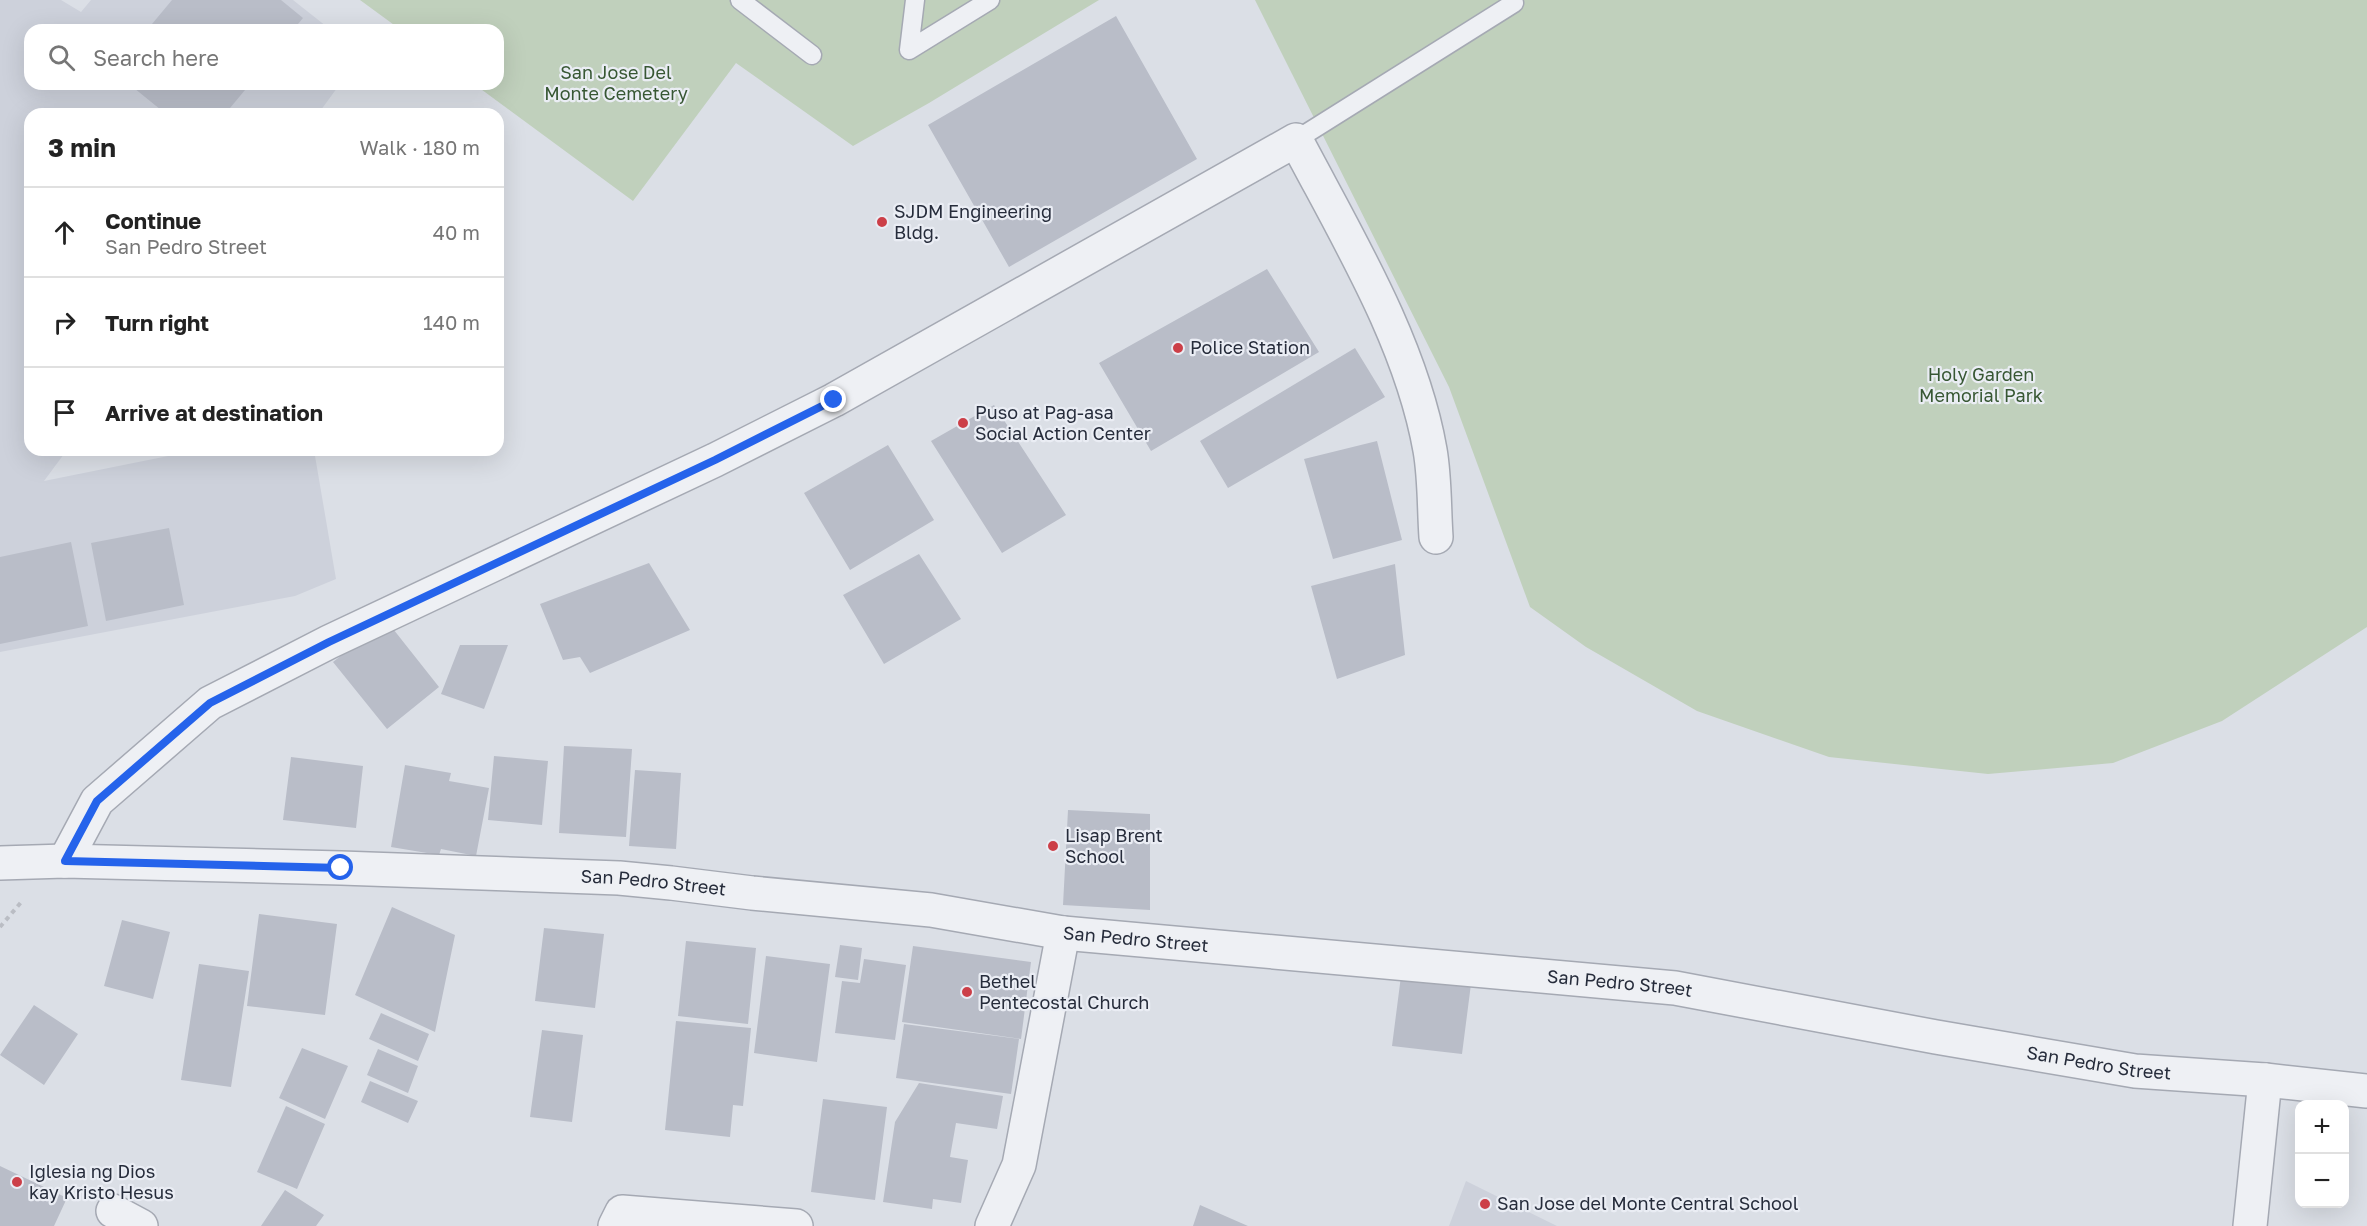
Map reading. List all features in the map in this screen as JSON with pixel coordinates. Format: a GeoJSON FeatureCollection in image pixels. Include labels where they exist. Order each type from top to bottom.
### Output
{"type":"FeatureCollection","features":[{"type":"Feature","properties":{"kind":"street"},"geometry":{"type":"LineString","coordinates":[[65,861],[97,801],[210,703],[329,642],[715,460],[834,400],[1296,140],[1371,283],[1415,385],[1431,451],[1436,537]]}},
{"type":"Feature","properties":{"kind":"street","name":"San Pedro Street"},"geometry":{"type":"LineString","coordinates":[[0,863],[65,861],[619,878],[931,910],[1063,933],[1676,988],[1936,1037],[2135,1071],[2265,1080],[2367,1091]]}},
{"type":"Feature","properties":{"kind":"street"},"geometry":{"type":"LineString","coordinates":[[992,1226],[1019,1165],[1063,933]]}},
{"type":"Feature","properties":{"kind":"street"},"geometry":{"type":"LineString","coordinates":[[2250,1226],[2265,1080]]}},
{"type":"Feature","properties":{"kind":"street"},"geometry":{"type":"LineString","coordinates":[[615,1226],[622,1212],[796,1226]]}},
{"type":"Feature","properties":{"kind":"lane"},"geometry":{"type":"LineString","coordinates":[[740,0],[812,55]]}},
{"type":"Feature","properties":{"kind":"lane"},"geometry":{"type":"LineString","coordinates":[[915,0],[909,50],[990,0]]}},
{"type":"Feature","properties":{"kind":"lane"},"geometry":{"type":"LineString","coordinates":[[1296,140],[1514,3]]}},
{"type":"Feature","properties":{"kind":"shaded area"},"geometry":{"type":"Polygon","coordinates":[[[0,0],[61,0],[81,12],[91,0],[293,0],[323,24],[24,24],[24,90],[336,90],[322,108],[24,108],[24,456],[63,456],[44,481],[168,456],[315,456],[336,579],[295,596],[0,652],[0,0]]]}},
{"type":"Feature","properties":{"kind":"shaded area","name":"San Jose del Monte Central School"},"geometry":{"type":"Polygon","coordinates":[[[1466,1181],[1557,1226],[1449,1226],[1466,1181]]]}},
{"type":"Feature","properties":{"kind":"green space","name":"San Jose Del Monte Cemetery"},"geometry":{"type":"Polygon","coordinates":[[[360,0],[1099,0],[929,103],[853,146],[736,63],[633,201],[482,90],[504,90],[504,24],[393,24],[360,0]]]}},
{"type":"Feature","properties":{"kind":"green space","name":"Holy Garden Memorial Park"},"geometry":{"type":"Polygon","coordinates":[[[1255,0],[2367,0],[2367,627],[2222,721],[2113,763],[1988,774],[1829,757],[1697,711],[1586,647],[1530,607],[1449,387],[1255,0]]]}},
{"type":"Feature","properties":{"kind":"building"},"geometry":{"type":"Polygon","coordinates":[[[172,0],[281,0],[303,18],[298,24],[152,24],[172,0]]]}},
{"type":"Feature","properties":{"kind":"building"},"geometry":{"type":"Polygon","coordinates":[[[1116,16],[1197,159],[1009,267],[928,125],[1116,16]]]}},
{"type":"Feature","properties":{"kind":"building"},"geometry":{"type":"Polygon","coordinates":[[[136,90],[245,90],[230,108],[159,108],[136,90]]]}},
{"type":"Feature","properties":{"kind":"building"},"geometry":{"type":"Polygon","coordinates":[[[1267,269],[1319,352],[1151,451],[1099,363],[1267,269]]]}},
{"type":"Feature","properties":{"kind":"building"},"geometry":{"type":"Polygon","coordinates":[[[1355,348],[1385,397],[1228,488],[1200,441],[1355,348]]]}},
{"type":"Feature","properties":{"kind":"building"},"geometry":{"type":"Polygon","coordinates":[[[994,405],[1066,515],[1002,553],[931,441],[994,405]]]}},
{"type":"Feature","properties":{"kind":"building"},"geometry":{"type":"Polygon","coordinates":[[[1377,441],[1402,540],[1333,559],[1304,459],[1377,441]]]}},
{"type":"Feature","properties":{"kind":"building"},"geometry":{"type":"Polygon","coordinates":[[[888,445],[934,520],[850,570],[804,493],[888,445]]]}},
{"type":"Feature","properties":{"kind":"building"},"geometry":{"type":"Polygon","coordinates":[[[169,528],[184,605],[106,621],[91,543],[169,528]]]}},
{"type":"Feature","properties":{"kind":"building"},"geometry":{"type":"Polygon","coordinates":[[[71,542],[88,626],[0,644],[0,557],[71,542]]]}},
{"type":"Feature","properties":{"kind":"building"},"geometry":{"type":"Polygon","coordinates":[[[919,554],[961,619],[884,664],[843,595],[919,554]]]}},
{"type":"Feature","properties":{"kind":"building"},"geometry":{"type":"Polygon","coordinates":[[[649,563],[690,630],[590,673],[580,657],[563,660],[540,604],[649,563]]]}},
{"type":"Feature","properties":{"kind":"building"},"geometry":{"type":"Polygon","coordinates":[[[1395,564],[1405,655],[1337,679],[1311,586],[1395,564]]]}},
{"type":"Feature","properties":{"kind":"building"},"geometry":{"type":"Polygon","coordinates":[[[386,620],[439,687],[387,729],[333,662],[386,620]]]}},
{"type":"Feature","properties":{"kind":"building"},"geometry":{"type":"Polygon","coordinates":[[[460,645],[508,645],[484,709],[441,694],[460,645]]]}},
{"type":"Feature","properties":{"kind":"building"},"geometry":{"type":"Polygon","coordinates":[[[564,746],[632,749],[626,837],[559,833],[564,746]]]}},
{"type":"Feature","properties":{"kind":"building"},"geometry":{"type":"Polygon","coordinates":[[[494,756],[548,761],[542,825],[488,820],[494,756]]]}},
{"type":"Feature","properties":{"kind":"building"},"geometry":{"type":"Polygon","coordinates":[[[291,757],[363,766],[356,828],[283,820],[291,757]]]}},
{"type":"Feature","properties":{"kind":"building"},"geometry":{"type":"Polygon","coordinates":[[[405,765],[451,773],[449,781],[489,788],[476,856],[441,849],[439,855],[391,847],[405,765]]]}},
{"type":"Feature","properties":{"kind":"building"},"geometry":{"type":"Polygon","coordinates":[[[635,770],[681,773],[676,849],[629,846],[635,770]]]}},
{"type":"Feature","properties":{"kind":"building"},"geometry":{"type":"Polygon","coordinates":[[[1068,810],[1150,814],[1150,910],[1063,905],[1068,810]]]}},
{"type":"Feature","properties":{"kind":"building"},"geometry":{"type":"Polygon","coordinates":[[[392,907],[455,935],[435,1032],[355,995],[392,907]]]}},
{"type":"Feature","properties":{"kind":"building"},"geometry":{"type":"Polygon","coordinates":[[[259,914],[337,924],[325,1015],[247,1006],[259,914]]]}},
{"type":"Feature","properties":{"kind":"building"},"geometry":{"type":"Polygon","coordinates":[[[122,920],[170,932],[153,999],[104,986],[122,920]]]}},
{"type":"Feature","properties":{"kind":"building"},"geometry":{"type":"Polygon","coordinates":[[[544,928],[604,934],[595,1008],[535,1001],[544,928]]]}},
{"type":"Feature","properties":{"kind":"building"},"geometry":{"type":"Polygon","coordinates":[[[686,941],[756,948],[748,1024],[678,1016],[686,941]]]}},
{"type":"Feature","properties":{"kind":"building"},"geometry":{"type":"Polygon","coordinates":[[[840,945],[862,948],[858,980],[835,977],[840,945]]]}},
{"type":"Feature","properties":{"kind":"building","name":"Bethel Pentecostal Church"},"geometry":{"type":"Polygon","coordinates":[[[913,946],[1031,962],[1021,1039],[902,1022],[913,946]]]}},
{"type":"Feature","properties":{"kind":"building"},"geometry":{"type":"Polygon","coordinates":[[[766,956],[830,964],[817,1062],[754,1053],[766,956]]]}},
{"type":"Feature","properties":{"kind":"building"},"geometry":{"type":"Polygon","coordinates":[[[864,959],[906,965],[895,1040],[835,1033],[842,981],[860,983],[864,959]]]}},
{"type":"Feature","properties":{"kind":"building"},"geometry":{"type":"Polygon","coordinates":[[[199,964],[249,971],[231,1087],[181,1080],[199,964]]]}},
{"type":"Feature","properties":{"kind":"building"},"geometry":{"type":"Polygon","coordinates":[[[1401,976],[1471,984],[1462,1054],[1392,1046],[1401,976]]]}},
{"type":"Feature","properties":{"kind":"building"},"geometry":{"type":"Polygon","coordinates":[[[34,1005],[78,1034],[44,1085],[0,1055],[34,1005]]]}},
{"type":"Feature","properties":{"kind":"building"},"geometry":{"type":"Polygon","coordinates":[[[381,1013],[429,1034],[418,1061],[369,1039],[381,1013]]]}},
{"type":"Feature","properties":{"kind":"building"},"geometry":{"type":"Polygon","coordinates":[[[676,1021],[751,1028],[743,1106],[733,1105],[730,1137],[665,1130],[676,1021]]]}},
{"type":"Feature","properties":{"kind":"building","name":"Bethel Pentecostal Church"},"geometry":{"type":"Polygon","coordinates":[[[904,1024],[1019,1039],[1011,1094],[896,1078],[904,1024]]]}},
{"type":"Feature","properties":{"kind":"building"},"geometry":{"type":"Polygon","coordinates":[[[542,1030],[583,1035],[572,1122],[530,1117],[542,1030]]]}},
{"type":"Feature","properties":{"kind":"building"},"geometry":{"type":"Polygon","coordinates":[[[302,1048],[348,1066],[325,1119],[279,1098],[302,1048]]]}},
{"type":"Feature","properties":{"kind":"building"},"geometry":{"type":"Polygon","coordinates":[[[378,1049],[418,1066],[408,1093],[367,1075],[378,1049]]]}},
{"type":"Feature","properties":{"kind":"building"},"geometry":{"type":"Polygon","coordinates":[[[370,1081],[418,1101],[408,1123],[361,1102],[370,1081]]]}},
{"type":"Feature","properties":{"kind":"building"},"geometry":{"type":"Polygon","coordinates":[[[919,1083],[1003,1096],[997,1129],[956,1123],[950,1157],[968,1160],[961,1203],[933,1199],[932,1209],[883,1202],[895,1122],[919,1083]]]}},
{"type":"Feature","properties":{"kind":"building"},"geometry":{"type":"Polygon","coordinates":[[[823,1099],[887,1107],[875,1200],[811,1192],[823,1099]]]}},
{"type":"Feature","properties":{"kind":"building"},"geometry":{"type":"Polygon","coordinates":[[[286,1106],[325,1124],[297,1189],[257,1172],[286,1106]]]}},
{"type":"Feature","properties":{"kind":"building","name":"Iglesia ng Dios kay Kristo Hesus"},"geometry":{"type":"Polygon","coordinates":[[[0,1166],[67,1198],[54,1226],[0,1226],[0,1166]]]}},
{"type":"Feature","properties":{"kind":"building"},"geometry":{"type":"Polygon","coordinates":[[[285,1190],[324,1215],[316,1226],[261,1226],[285,1190]]]}},
{"type":"Feature","properties":{"kind":"building"},"geometry":{"type":"Polygon","coordinates":[[[1200,1205],[1248,1226],[1193,1226],[1200,1205]]]}},
{"type":"Feature","properties":{"kind":"place","name":"SJDM Engineering Bldg."},"geometry":{"type":"Point","coordinates":[882,222]}},
{"type":"Feature","properties":{"kind":"place","name":"Police Station"},"geometry":{"type":"Point","coordinates":[1178,348]}},
{"type":"Feature","properties":{"kind":"place","name":"Puso at Pag-asa Social Action Center"},"geometry":{"type":"Point","coordinates":[963,423]}},
{"type":"Feature","properties":{"kind":"place","name":"Lisap Brent School"},"geometry":{"type":"Point","coordinates":[1053,846]}},
{"type":"Feature","properties":{"kind":"place","name":"Bethel Pentecostal Church"},"geometry":{"type":"Point","coordinates":[967,992]}},
{"type":"Feature","properties":{"kind":"place","name":"Iglesia ng Dios kay Kristo Hesus"},"geometry":{"type":"Point","coordinates":[17,1182]}},
{"type":"Feature","properties":{"kind":"place","name":"San Jose del Monte Central School"},"geometry":{"type":"Point","coordinates":[1485,1204]}},
{"type":"Feature","properties":{"kind":"route"},"geometry":{"type":"LineString","coordinates":[[341,868],[65,861],[97,801],[210,703],[329,642],[715,460],[834,400]]}}]}
